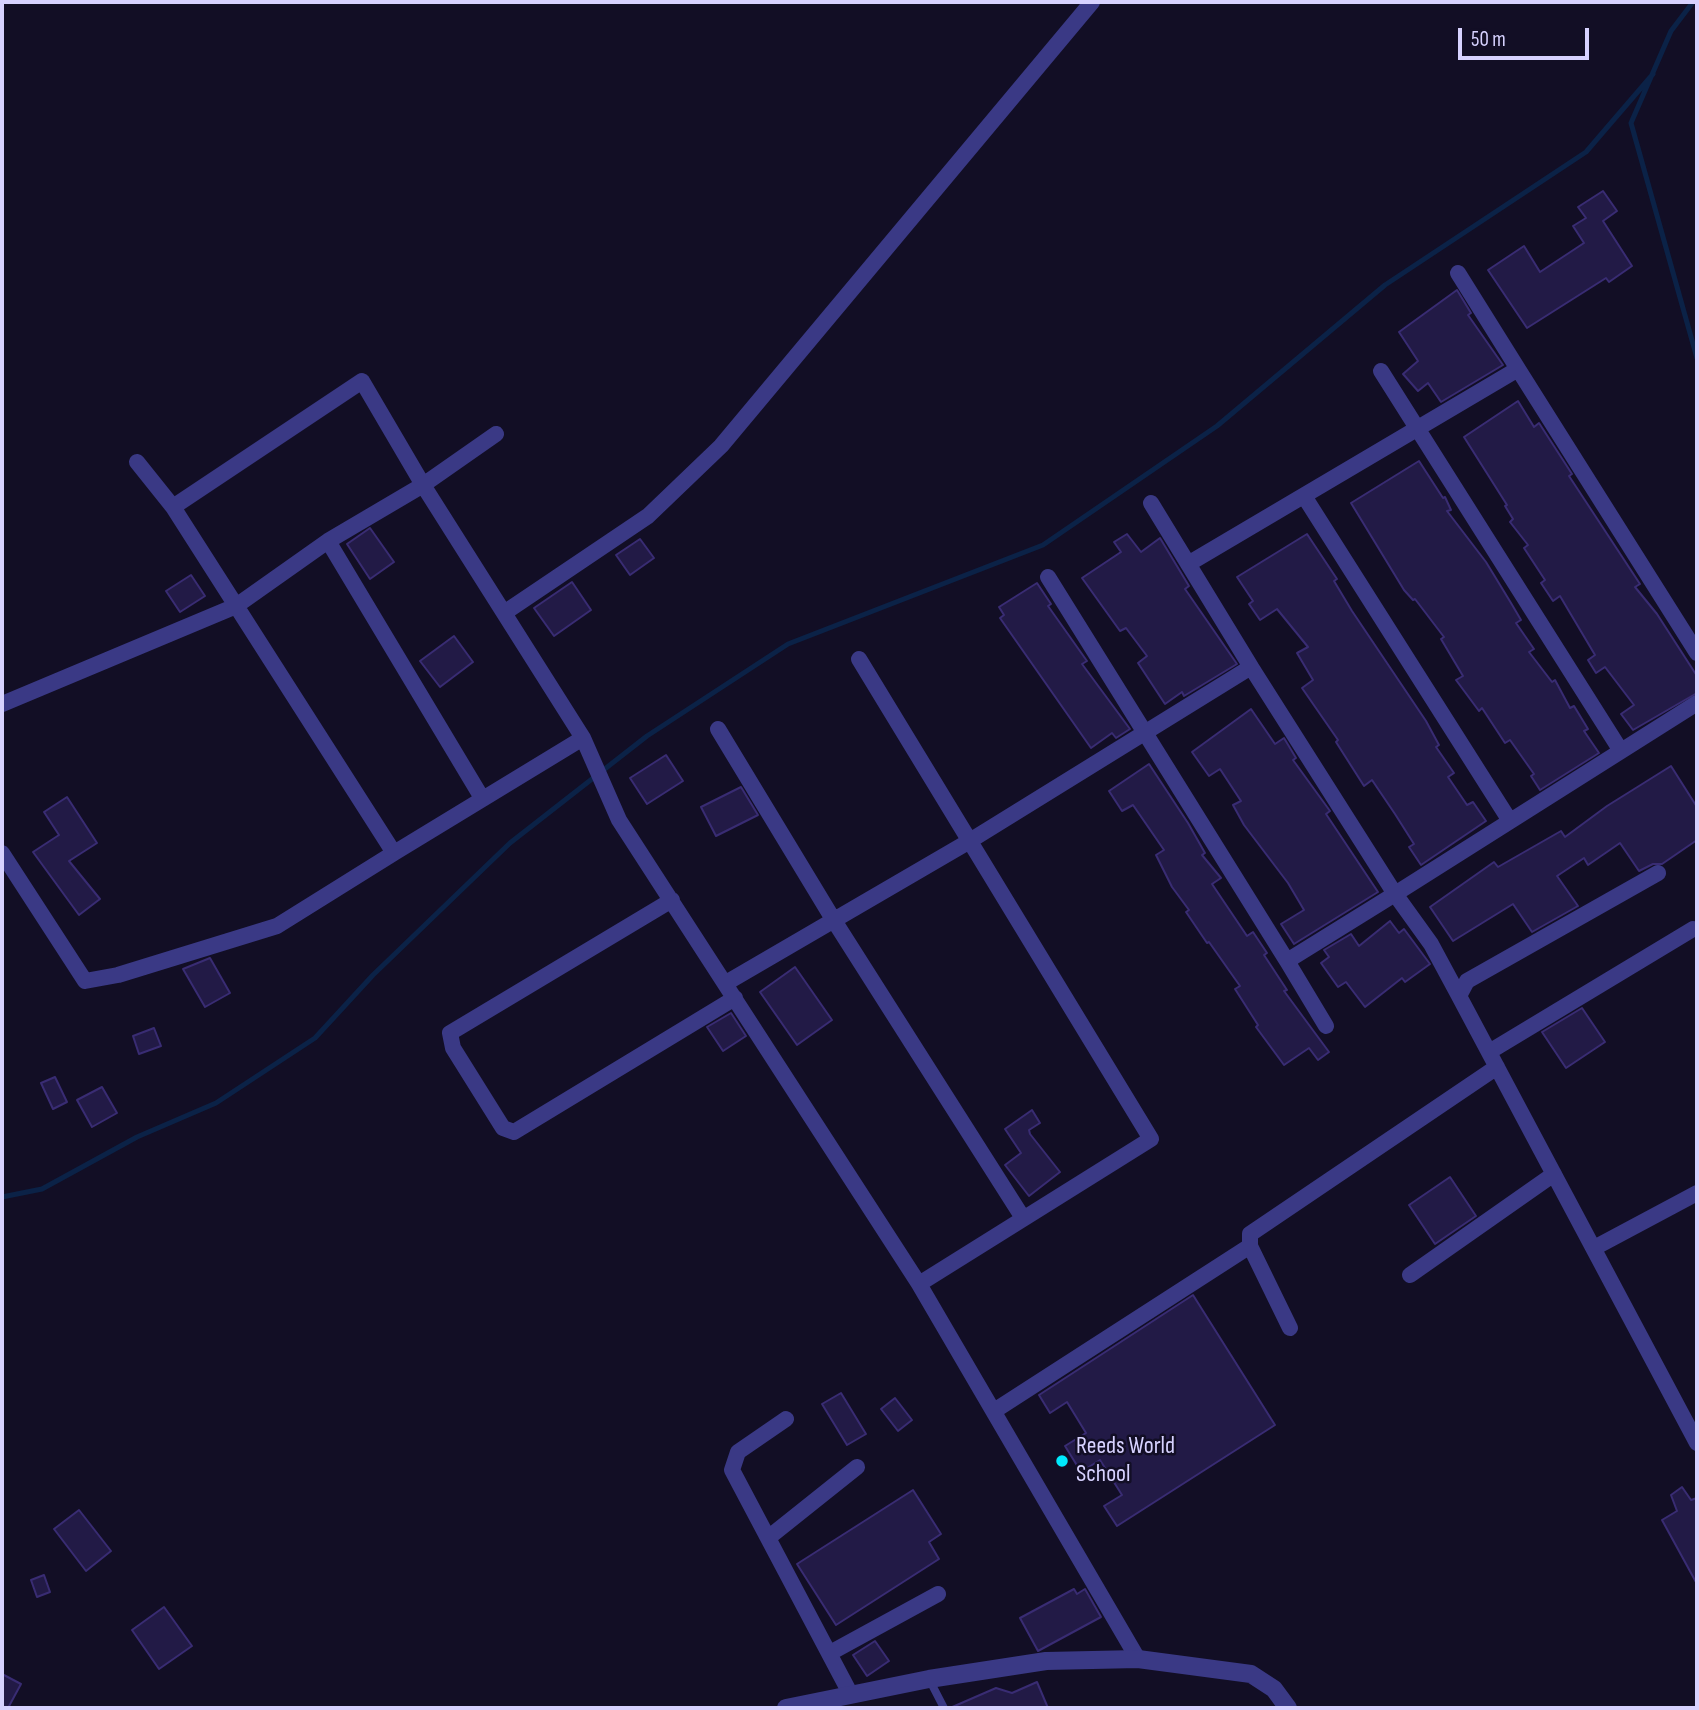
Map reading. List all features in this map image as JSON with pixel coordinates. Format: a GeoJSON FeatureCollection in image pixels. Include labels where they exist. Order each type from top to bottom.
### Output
{"type":"FeatureCollection","features":[{"type":"Feature","properties":{"kind":"street"},"geometry":{"type":"LineString","coordinates":[[504,613],[648,516],[720,446],[1092,2]]}},
{"type":"Feature","properties":{"kind":"street"},"geometry":{"type":"LineString","coordinates":[[1458,273],[1697,653]]}},
{"type":"Feature","properties":{"kind":"street"},"geometry":{"type":"LineString","coordinates":[[1188,564],[1518,369]]}},
{"type":"Feature","properties":{"kind":"street"},"geometry":{"type":"LineString","coordinates":[[1381,371],[1621,751]]}},
{"type":"Feature","properties":{"kind":"street"},"geometry":{"type":"LineString","coordinates":[[173,507],[362,381],[423,485],[583,737],[620,820],[919,1284],[1138,1659]]}},
{"type":"Feature","properties":{"kind":"street"},"geometry":{"type":"LineString","coordinates":[[2,704],[236,606],[328,541],[423,485],[496,434]]}},
{"type":"Feature","properties":{"kind":"street"},"geometry":{"type":"LineString","coordinates":[[138,462],[173,507],[394,853]]}},
{"type":"Feature","properties":{"kind":"street"},"geometry":{"type":"LineString","coordinates":[[1304,496],[1510,821]]}},
{"type":"Feature","properties":{"kind":"street"},"geometry":{"type":"LineString","coordinates":[[1151,503],[1395,894],[1432,944],[1697,1443]]}},
{"type":"Feature","properties":{"kind":"street"},"geometry":{"type":"LineString","coordinates":[[328,541],[482,798]]}},
{"type":"Feature","properties":{"kind":"street"},"geometry":{"type":"LineString","coordinates":[[1048,577],[1326,1026]]}},
{"type":"Feature","properties":{"kind":"street"},"geometry":{"type":"LineString","coordinates":[[859,659],[1151,1139],[919,1284]]}},
{"type":"Feature","properties":{"kind":"street"},"geometry":{"type":"LineString","coordinates":[[726,983],[968,842],[1251,667]]}},
{"type":"Feature","properties":{"kind":"street"},"geometry":{"type":"LineString","coordinates":[[1287,961],[1697,703]]}},
{"type":"Feature","properties":{"kind":"street"},"geometry":{"type":"LineString","coordinates":[[718,729],[833,919],[1023,1218]]}},
{"type":"Feature","properties":{"kind":"street"},"geometry":{"type":"LineString","coordinates":[[2,853],[85,981],[118,975],[276,926],[583,737]]}},
{"type":"Feature","properties":{"kind":"street"},"geometry":{"type":"LineString","coordinates":[[1459,996],[1467,981],[1658,873]]}},
{"type":"Feature","properties":{"kind":"street"},"geometry":{"type":"LineString","coordinates":[[672,900],[450,1033],[453,1048],[503,1128],[514,1132],[735,998]]}},
{"type":"Feature","properties":{"kind":"street"},"geometry":{"type":"LineString","coordinates":[[1290,1328],[1250,1246],[1250,1234],[1493,1060],[1693,929]]}},
{"type":"Feature","properties":{"kind":"street"},"geometry":{"type":"LineString","coordinates":[[1410,1275],[1554,1174]]}},
{"type":"Feature","properties":{"kind":"street"},"geometry":{"type":"LineString","coordinates":[[1594,1248],[1697,1193]]}},
{"type":"Feature","properties":{"kind":"street"},"geometry":{"type":"LineString","coordinates":[[994,1410],[1250,1246]]}},
{"type":"Feature","properties":{"kind":"street"},"geometry":{"type":"LineString","coordinates":[[786,1419],[738,1452],[732,1470],[851,1695]]}},
{"type":"Feature","properties":{"kind":"street"},"geometry":{"type":"LineString","coordinates":[[768,1538],[857,1467]]}},
{"type":"Feature","properties":{"kind":"street"},"geometry":{"type":"LineString","coordinates":[[830,1653],[938,1594]]}},
{"type":"Feature","properties":{"kind":"street"},"geometry":{"type":"LineString","coordinates":[[786,1708],[929,1679],[1046,1661],[1138,1659],[1251,1674],[1274,1689],[1288,1708]]}},
{"type":"Feature","properties":{"kind":"lane"},"geometry":{"type":"LineString","coordinates":[[929,1679],[944,1708]]}},
{"type":"Feature","properties":{"kind":"building"},"geometry":{"type":"Polygon","coordinates":[[[1603,191],[1617,211],[1603,221],[1632,266],[1609,282],[1606,278],[1527,328],[1488,270],[1524,246],[1540,272],[1584,243],[1573,226],[1586,218],[1578,207],[1603,191]]]}},
{"type":"Feature","properties":{"kind":"building"},"geometry":{"type":"Polygon","coordinates":[[[1457,290],[1471,313],[1468,315],[1503,365],[1441,402],[1428,383],[1418,391],[1403,374],[1418,361],[1399,332],[1457,290]]]}},
{"type":"Feature","properties":{"kind":"building"},"geometry":{"type":"Polygon","coordinates":[[[1518,401],[1534,427],[1539,423],[1572,474],[1569,476],[1640,584],[1635,587],[1657,614],[1697,676],[1697,693],[1633,730],[1621,714],[1634,705],[1605,667],[1596,673],[1588,660],[1595,655],[1560,596],[1553,601],[1541,583],[1545,580],[1524,548],[1528,545],[1510,522],[1513,519],[1505,506],[1507,505],[1464,437],[1518,401]]]}},
{"type":"Feature","properties":{"kind":"building"},"geometry":{"type":"Polygon","coordinates":[[[1419,461],[1443,498],[1445,497],[1451,510],[1447,511],[1486,562],[1521,620],[1516,623],[1534,649],[1529,652],[1552,682],[1555,680],[1570,708],[1574,706],[1588,729],[1584,731],[1599,753],[1540,790],[1531,776],[1534,774],[1510,740],[1505,743],[1482,708],[1479,711],[1456,680],[1463,676],[1441,639],[1444,637],[1415,599],[1404,590],[1351,503],[1419,461]]]}},
{"type":"Feature","properties":{"kind":"building"},"geometry":{"type":"Polygon","coordinates":[[[370,528],[394,562],[370,579],[347,544],[370,528]]]}},
{"type":"Feature","properties":{"kind":"building"},"geometry":{"type":"Polygon","coordinates":[[[1127,534],[1141,552],[1160,538],[1189,586],[1185,589],[1237,664],[1184,696],[1182,692],[1165,704],[1138,663],[1147,656],[1126,628],[1120,631],[1082,578],[1121,552],[1114,542],[1127,534]]]}},
{"type":"Feature","properties":{"kind":"building"},"geometry":{"type":"Polygon","coordinates":[[[1307,534],[1337,579],[1334,581],[1352,611],[1426,721],[1439,745],[1436,747],[1454,773],[1448,777],[1467,805],[1473,802],[1486,821],[1421,865],[1409,847],[1414,844],[1395,814],[1372,780],[1364,786],[1336,742],[1338,740],[1302,688],[1313,680],[1297,653],[1308,647],[1277,609],[1260,620],[1249,604],[1253,601],[1237,577],[1307,534]]]}},
{"type":"Feature","properties":{"kind":"building"},"geometry":{"type":"Polygon","coordinates":[[[640,539],[654,558],[630,575],[616,555],[640,539]]]}},
{"type":"Feature","properties":{"kind":"building"},"geometry":{"type":"Polygon","coordinates":[[[191,575],[205,596],[180,612],[166,591],[191,575]]]}},
{"type":"Feature","properties":{"kind":"building"},"geometry":{"type":"Polygon","coordinates":[[[572,582],[591,610],[554,636],[534,608],[572,582]]]}},
{"type":"Feature","properties":{"kind":"building"},"geometry":{"type":"Polygon","coordinates":[[[1037,583],[1051,604],[1048,606],[1087,661],[1082,664],[1130,729],[1116,738],[1112,733],[1091,748],[1000,618],[1004,615],[999,607],[1037,583]]]}},
{"type":"Feature","properties":{"kind":"building"},"geometry":{"type":"Polygon","coordinates":[[[454,636],[473,662],[440,687],[420,661],[454,636]]]}},
{"type":"Feature","properties":{"kind":"building"},"geometry":{"type":"Polygon","coordinates":[[[1251,709],[1275,744],[1284,738],[1296,758],[1293,760],[1330,811],[1326,814],[1378,892],[1294,944],[1281,924],[1304,910],[1288,883],[1244,825],[1233,805],[1241,801],[1220,769],[1209,776],[1192,752],[1251,709]]]}},
{"type":"Feature","properties":{"kind":"building"},"geometry":{"type":"Polygon","coordinates":[[[666,755],[683,781],[647,804],[630,778],[666,755]]]}},
{"type":"Feature","properties":{"kind":"building"},"geometry":{"type":"Polygon","coordinates":[[[1149,764],[1188,823],[1205,853],[1202,855],[1221,878],[1212,884],[1247,936],[1253,932],[1267,953],[1264,955],[1287,990],[1284,991],[1329,1052],[1318,1060],[1309,1048],[1284,1065],[1256,1027],[1258,1025],[1235,989],[1240,986],[1209,942],[1207,943],[1186,912],[1189,910],[1172,887],[1156,855],[1164,850],[1133,805],[1122,811],[1109,791],[1149,764]]]}},
{"type":"Feature","properties":{"kind":"building"},"geometry":{"type":"Polygon","coordinates":[[[1671,766],[1697,807],[1697,840],[1662,864],[1653,864],[1639,871],[1620,843],[1588,865],[1584,858],[1557,876],[1578,906],[1532,932],[1513,904],[1453,941],[1430,907],[1494,862],[1498,867],[1561,831],[1565,837],[1607,806],[1671,766]]]}},
{"type":"Feature","properties":{"kind":"building"},"geometry":{"type":"Polygon","coordinates":[[[741,787],[758,815],[716,836],[701,807],[741,787]]]}},
{"type":"Feature","properties":{"kind":"building"},"geometry":{"type":"Polygon","coordinates":[[[67,797],[97,843],[69,861],[100,899],[79,915],[33,852],[59,835],[44,812],[67,797]]]}},
{"type":"Feature","properties":{"kind":"building"},"geometry":{"type":"Polygon","coordinates":[[[1390,921],[1399,933],[1404,929],[1430,964],[1405,982],[1402,978],[1365,1007],[1346,982],[1338,987],[1321,963],[1329,957],[1324,950],[1351,934],[1359,946],[1390,921]]]}},
{"type":"Feature","properties":{"kind":"building"},"geometry":{"type":"Polygon","coordinates":[[[210,958],[230,993],[205,1007],[183,969],[210,958]]]}},
{"type":"Feature","properties":{"kind":"building"},"geometry":{"type":"Polygon","coordinates":[[[795,967],[832,1020],[797,1045],[760,992],[795,967]]]}},
{"type":"Feature","properties":{"kind":"building"},"geometry":{"type":"Polygon","coordinates":[[[1582,1008],[1605,1042],[1566,1068],[1542,1032],[1582,1008]]]}},
{"type":"Feature","properties":{"kind":"building"},"geometry":{"type":"Polygon","coordinates":[[[731,1013],[746,1036],[723,1051],[707,1027],[731,1013]]]}},
{"type":"Feature","properties":{"kind":"building"},"geometry":{"type":"Polygon","coordinates":[[[154,1028],[161,1046],[139,1054],[133,1036],[154,1028]]]}},
{"type":"Feature","properties":{"kind":"building"},"geometry":{"type":"Polygon","coordinates":[[[55,1077],[67,1102],[53,1109],[41,1083],[55,1077]]]}},
{"type":"Feature","properties":{"kind":"building"},"geometry":{"type":"Polygon","coordinates":[[[102,1087],[117,1113],[92,1127],[77,1100],[102,1087]]]}},
{"type":"Feature","properties":{"kind":"building"},"geometry":{"type":"Polygon","coordinates":[[[1032,1110],[1040,1123],[1029,1130],[1030,1134],[1060,1172],[1029,1196],[1005,1165],[1021,1153],[1005,1129],[1032,1110]]]}},
{"type":"Feature","properties":{"kind":"building"},"geometry":{"type":"Polygon","coordinates":[[[1450,1177],[1476,1216],[1435,1244],[1409,1205],[1450,1177]]]}},
{"type":"Feature","properties":{"kind":"building"},"geometry":{"type":"Polygon","coordinates":[[[1193,1295],[1275,1425],[1117,1526],[1104,1506],[1122,1495],[1100,1460],[1081,1472],[1065,1446],[1086,1433],[1067,1402],[1050,1413],[1039,1395],[1193,1295]]]}},
{"type":"Feature","properties":{"kind":"building"},"geometry":{"type":"Polygon","coordinates":[[[841,1393],[866,1434],[847,1445],[822,1404],[841,1393]]]}},
{"type":"Feature","properties":{"kind":"building"},"geometry":{"type":"Polygon","coordinates":[[[895,1398],[912,1420],[898,1431],[881,1409],[895,1398]]]}},
{"type":"Feature","properties":{"kind":"building"},"geometry":{"type":"Polygon","coordinates":[[[1682,1487],[1691,1500],[1697,1498],[1697,1584],[1662,1520],[1677,1511],[1671,1495],[1682,1487]]]}},
{"type":"Feature","properties":{"kind":"building"},"geometry":{"type":"Polygon","coordinates":[[[913,1490],[941,1534],[929,1542],[939,1559],[836,1625],[797,1564],[913,1490]]]}},
{"type":"Feature","properties":{"kind":"building"},"geometry":{"type":"Polygon","coordinates":[[[79,1510],[111,1551],[86,1571],[54,1529],[79,1510]]]}},
{"type":"Feature","properties":{"kind":"building"},"geometry":{"type":"Polygon","coordinates":[[[44,1575],[50,1592],[37,1597],[31,1580],[44,1575]]]}},
{"type":"Feature","properties":{"kind":"building"},"geometry":{"type":"Polygon","coordinates":[[[1074,1589],[1077,1594],[1085,1589],[1101,1617],[1038,1651],[1020,1618],[1074,1589]]]}},
{"type":"Feature","properties":{"kind":"building"},"geometry":{"type":"Polygon","coordinates":[[[164,1607],[192,1646],[159,1669],[132,1630],[164,1607]]]}},
{"type":"Feature","properties":{"kind":"building"},"geometry":{"type":"Polygon","coordinates":[[[875,1641],[889,1661],[867,1676],[853,1655],[875,1641]]]}},
{"type":"Feature","properties":{"kind":"building"},"geometry":{"type":"Polygon","coordinates":[[[2,1674],[21,1684],[8,1708],[2,1708],[2,1674]]]}},
{"type":"Feature","properties":{"kind":"building"},"geometry":{"type":"Polygon","coordinates":[[[1037,1682],[1048,1708],[950,1708],[996,1688],[1012,1693],[1037,1682]]]}},
{"type":"Feature","properties":{"kind":"waterway"},"geometry":{"type":"LineString","coordinates":[[1693,2],[1671,31],[1631,123],[1697,358]]}},
{"type":"Feature","properties":{"kind":"waterway"},"geometry":{"type":"LineString","coordinates":[[2,1197],[42,1189],[137,1137],[216,1103],[315,1038],[373,975],[510,843],[647,736],[788,644],[1043,545],[1217,426],[1385,285],[1586,152],[1653,74]]}},
{"type":"Feature","properties":{"kind":"place","name":"Reeds World School"},"geometry":{"type":"Point","coordinates":[1062,1461]}}]}
